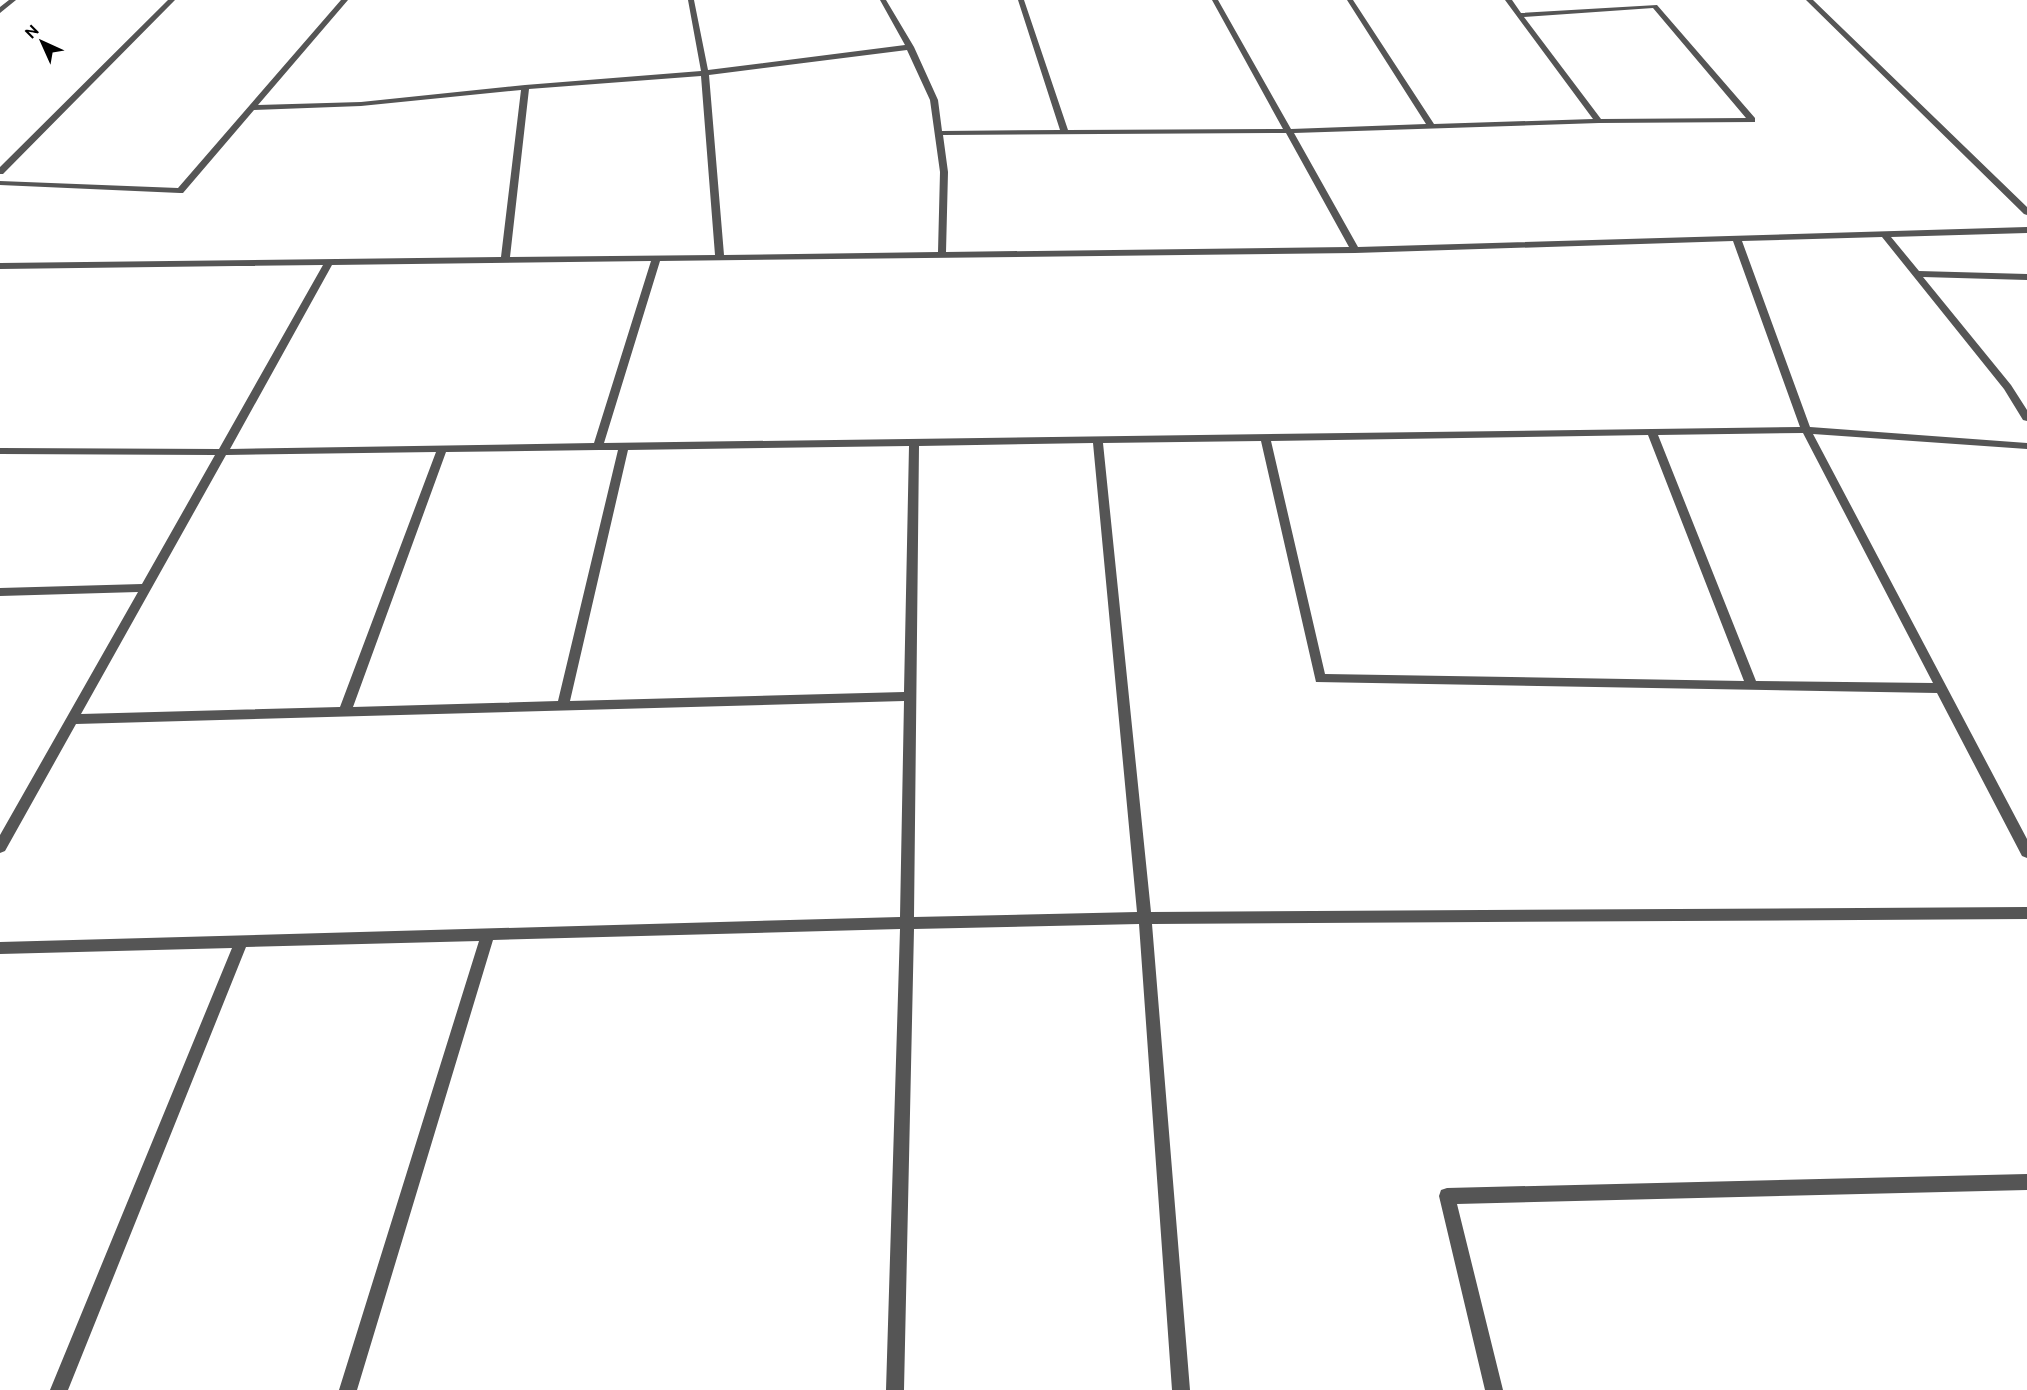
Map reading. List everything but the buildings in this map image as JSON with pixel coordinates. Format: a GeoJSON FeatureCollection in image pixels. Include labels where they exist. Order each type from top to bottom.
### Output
{"type":"FeatureCollection","features":[{"type":"Feature","properties":{"kind":"street"},"geometry":{"type":"LineString","coordinates":[[0,11],[13,0]]}},
{"type":"Feature","properties":{"kind":"street"},"geometry":{"type":"LineString","coordinates":[[0,172],[172,0]]}},
{"type":"Feature","properties":{"kind":"street"},"geometry":{"type":"LineString","coordinates":[[0,183],[180,191],[345,0]]}},
{"type":"Feature","properties":{"kind":"street"},"geometry":{"type":"LineString","coordinates":[[691,0],[705,73],[720,257]]}},
{"type":"Feature","properties":{"kind":"street"},"geometry":{"type":"LineString","coordinates":[[883,0],[910,47],[934,100],[944,172],[942,254]]}},
{"type":"Feature","properties":{"kind":"street"},"geometry":{"type":"LineString","coordinates":[[1021,0],[1065,132]]}},
{"type":"Feature","properties":{"kind":"street"},"geometry":{"type":"LineString","coordinates":[[1215,0],[1354,250]]}},
{"type":"Feature","properties":{"kind":"street"},"geometry":{"type":"LineString","coordinates":[[1350,0],[1431,126]]}},
{"type":"Feature","properties":{"kind":"street"},"geometry":{"type":"LineString","coordinates":[[1508,0],[1599,121]]}},
{"type":"Feature","properties":{"kind":"street"},"geometry":{"type":"LineString","coordinates":[[1809,0],[2027,212]]}},
{"type":"Feature","properties":{"kind":"street"},"geometry":{"type":"LineString","coordinates":[[938,133],[1288,131],[1599,121],[1752,120],[1655,6],[1520,15]]}},
{"type":"Feature","properties":{"kind":"street"},"geometry":{"type":"LineString","coordinates":[[252,108],[361,104],[525,87],[705,73],[910,47]]}},
{"type":"Feature","properties":{"kind":"street"},"geometry":{"type":"LineString","coordinates":[[505,259],[525,87]]}},
{"type":"Feature","properties":{"kind":"street"},"geometry":{"type":"LineString","coordinates":[[0,266],[1354,250],[2027,230]]}},
{"type":"Feature","properties":{"kind":"street"},"geometry":{"type":"LineString","coordinates":[[1884,234],[2008,387],[2027,418]]}},
{"type":"Feature","properties":{"kind":"street"},"geometry":{"type":"LineString","coordinates":[[1737,239],[1806,430],[2027,852]]}},
{"type":"Feature","properties":{"kind":"street"},"geometry":{"type":"LineString","coordinates":[[598,447],[657,257]]}},
{"type":"Feature","properties":{"kind":"street"},"geometry":{"type":"LineString","coordinates":[[0,847],[330,261]]}},
{"type":"Feature","properties":{"kind":"street"},"geometry":{"type":"LineString","coordinates":[[1917,274],[2027,277]]}},
{"type":"Feature","properties":{"kind":"street"},"geometry":{"type":"LineString","coordinates":[[0,451],[223,452],[1806,430],[2027,446]]}},
{"type":"Feature","properties":{"kind":"street"},"geometry":{"type":"LineString","coordinates":[[1652,432],[1752,685]]}},
{"type":"Feature","properties":{"kind":"street"},"geometry":{"type":"LineString","coordinates":[[1265,437],[1320,679],[1941,688]]}},
{"type":"Feature","properties":{"kind":"street"},"geometry":{"type":"LineString","coordinates":[[1098,440],[1145,919],[1181,1390]]}},
{"type":"Feature","properties":{"kind":"street"},"geometry":{"type":"LineString","coordinates":[[895,1390],[907,923],[914,442]]}},
{"type":"Feature","properties":{"kind":"street"},"geometry":{"type":"LineString","coordinates":[[563,705],[624,446]]}},
{"type":"Feature","properties":{"kind":"street"},"geometry":{"type":"LineString","coordinates":[[345,711],[442,449]]}},
{"type":"Feature","properties":{"kind":"street"},"geometry":{"type":"LineString","coordinates":[[0,592],[146,588]]}},
{"type":"Feature","properties":{"kind":"street"},"geometry":{"type":"LineString","coordinates":[[72,719],[911,696]]}},
{"type":"Feature","properties":{"kind":"street"},"geometry":{"type":"LineString","coordinates":[[0,948],[907,923],[1145,919],[2027,913]]}},
{"type":"Feature","properties":{"kind":"street"},"geometry":{"type":"LineString","coordinates":[[348,1390],[488,935]]}},
{"type":"Feature","properties":{"kind":"street"},"geometry":{"type":"LineString","coordinates":[[59,1390],[241,942]]}},
{"type":"Feature","properties":{"kind":"street"},"geometry":{"type":"LineString","coordinates":[[1494,1390],[1447,1196],[2027,1182]]}}]}
